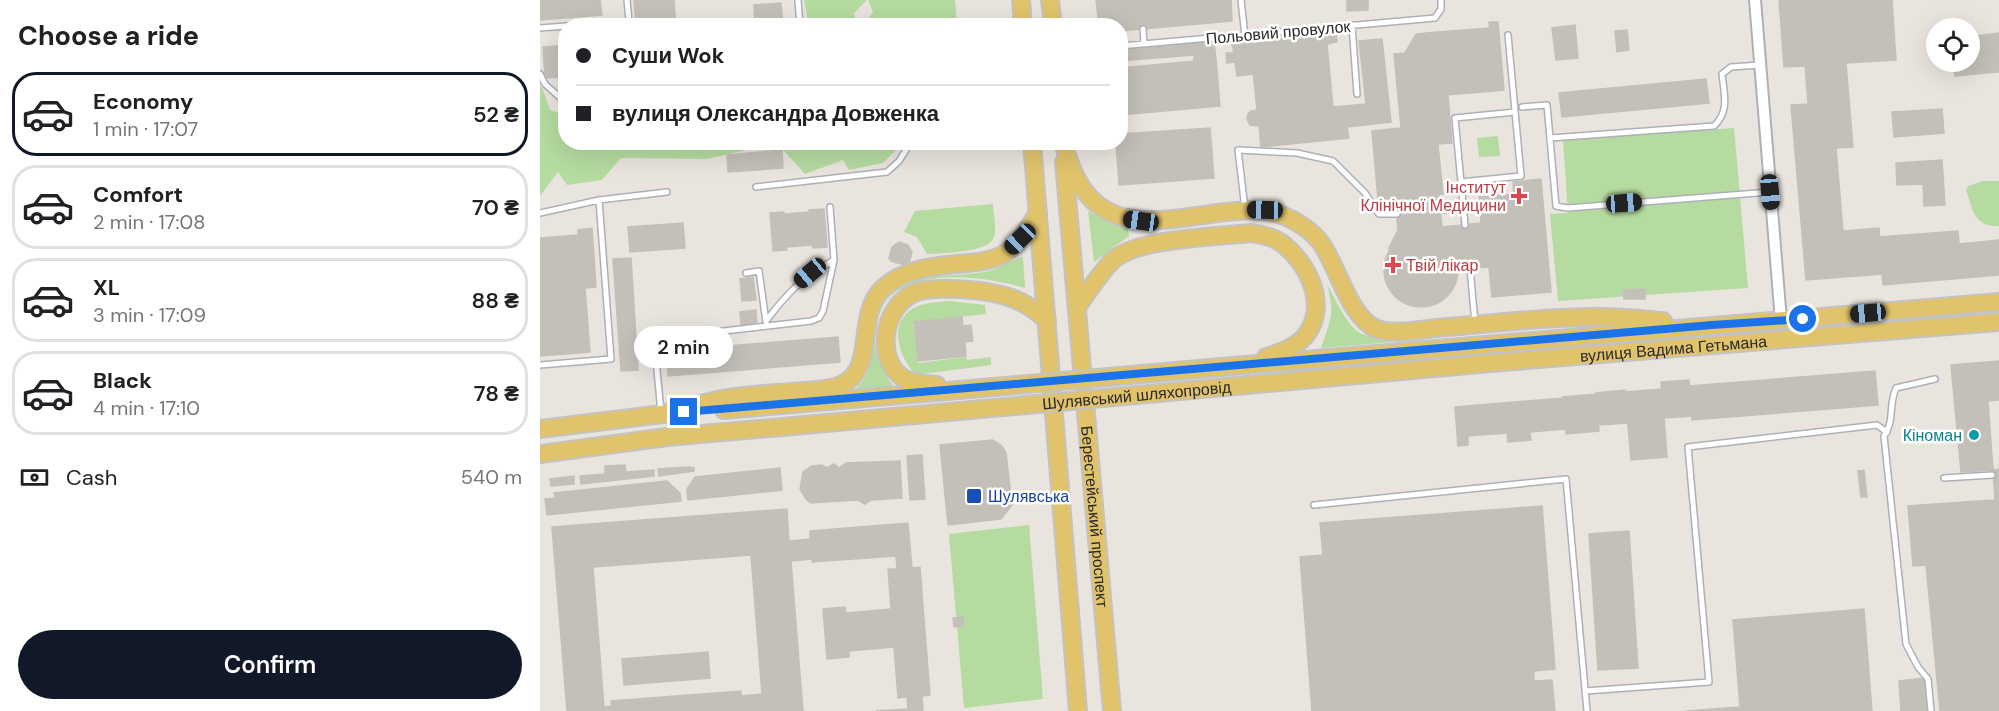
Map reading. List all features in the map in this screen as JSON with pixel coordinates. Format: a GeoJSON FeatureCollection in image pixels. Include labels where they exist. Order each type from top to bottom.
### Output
{"type":"FeatureCollection","features":[{"type":"Feature","properties":{"kind":"main road"},"geometry":{"type":"LineString","coordinates":[[1021,0],[1022,18]]}},
{"type":"Feature","properties":{"kind":"main road"},"geometry":{"type":"LineString","coordinates":[[1050,0],[1052,18]]}},
{"type":"Feature","properties":{"kind":"main road","name":"Берестейський проспект"},"geometry":{"type":"LineString","coordinates":[[1033,150],[1077,711]]}},
{"type":"Feature","properties":{"kind":"main road","name":"Берестейський проспект"},"geometry":{"type":"LineString","coordinates":[[1064,150],[1112,711]]}},
{"type":"Feature","properties":{"kind":"main road"},"geometry":{"type":"LineString","coordinates":[[1066,150],[1076,178],[1090,199],[1107,212],[1122,219],[1141,221],[1245,210],[1265,210],[1283,215],[1302,226],[1320,242],[1360,315],[1377,329],[1388,331],[1587,316],[1712,325]]}},
{"type":"Feature","properties":{"kind":"main road"},"geometry":{"type":"LineString","coordinates":[[540,429],[661,414],[727,398],[830,388],[849,380],[859,370],[868,316],[882,290],[895,280],[926,267],[976,262],[1006,253],[1020,239],[1038,213]]}},
{"type":"Feature","properties":{"kind":"main road"},"geometry":{"type":"LineString","coordinates":[[1077,307],[1112,261],[1128,250],[1147,244],[1250,233],[1265,235],[1280,242],[1296,256],[1316,294],[1316,313],[1306,335],[1293,346],[1276,355],[1233,366]]}},
{"type":"Feature","properties":{"kind":"main road"},"geometry":{"type":"LineString","coordinates":[[971,389],[908,381],[897,373],[889,361],[886,344],[887,327],[892,313],[900,303],[911,294],[923,289],[981,292],[1006,296],[1035,310],[1047,320]]}},
{"type":"Feature","properties":{"kind":"main road","name":"вулиця Вадима Гетьмана"},"geometry":{"type":"LineString","coordinates":[[1489,345],[1999,302]]}},
{"type":"Feature","properties":{"kind":"main road","name":"вулиця Вадима Гетьмана"},"geometry":{"type":"LineString","coordinates":[[1491,363],[1999,322]]}},
{"type":"Feature","properties":{"kind":"main road","name":"Шулявський шляхопровід"},"geometry":{"type":"LineString","coordinates":[[661,414],[1489,345]]}},
{"type":"Feature","properties":{"kind":"main road","name":"Шулявський шляхопровід"},"geometry":{"type":"LineString","coordinates":[[540,454],[667,437],[1491,363]]}},
{"type":"Feature","properties":{"kind":"street"},"geometry":{"type":"LineString","coordinates":[[1755,0],[1781,321]]}},
{"type":"Feature","properties":{"kind":"lane"},"geometry":{"type":"LineString","coordinates":[[627,0],[628,18]]}},
{"type":"Feature","properties":{"kind":"lane"},"geometry":{"type":"LineString","coordinates":[[798,0],[799,18]]}},
{"type":"Feature","properties":{"kind":"lane"},"geometry":{"type":"LineString","coordinates":[[1241,0],[1245,36]]}},
{"type":"Feature","properties":{"kind":"lane","name":"Польовий провулок"},"geometry":{"type":"LineString","coordinates":[[1128,45],[1435,18],[1442,9],[1441,0]]}},
{"type":"Feature","properties":{"kind":"lane"},"geometry":{"type":"LineString","coordinates":[[1352,25],[1357,93]]}},
{"type":"Feature","properties":{"kind":"lane"},"geometry":{"type":"LineString","coordinates":[[540,28],[558,27]]}},
{"type":"Feature","properties":{"kind":"lane"},"geometry":{"type":"LineString","coordinates":[[1143,29],[1144,43]]}},
{"type":"Feature","properties":{"kind":"lane"},"geometry":{"type":"LineString","coordinates":[[1461,182],[1521,176],[1508,35]]}},
{"type":"Feature","properties":{"kind":"lane"},"geometry":{"type":"LineString","coordinates":[[1550,138],[1714,126],[1722,119],[1725,108],[1722,74],[1731,67],[1760,65]]}},
{"type":"Feature","properties":{"kind":"lane"},"geometry":{"type":"LineString","coordinates":[[540,74],[545,84],[558,96]]}},
{"type":"Feature","properties":{"kind":"lane"},"geometry":{"type":"LineString","coordinates":[[1522,107],[1547,105],[1556,206],[1568,208],[1770,192]]}},
{"type":"Feature","properties":{"kind":"lane"},"geometry":{"type":"LineString","coordinates":[[1465,225],[1455,118],[1515,112]]}},
{"type":"Feature","properties":{"kind":"lane"},"geometry":{"type":"LineString","coordinates":[[756,187],[887,172],[899,161],[906,150]]}},
{"type":"Feature","properties":{"kind":"lane"},"geometry":{"type":"LineString","coordinates":[[1245,210],[1238,150],[1297,153],[1333,161],[1365,193],[1379,214],[1397,214]]}},
{"type":"Feature","properties":{"kind":"lane"},"geometry":{"type":"LineString","coordinates":[[540,213],[599,200],[667,192]]}},
{"type":"Feature","properties":{"kind":"lane"},"geometry":{"type":"LineString","coordinates":[[540,365],[610,359],[599,200]]}},
{"type":"Feature","properties":{"kind":"lane"},"geometry":{"type":"LineString","coordinates":[[661,414],[654,339],[766,323],[811,321],[819,318],[823,311],[834,261],[830,207]]}},
{"type":"Feature","properties":{"kind":"lane"},"geometry":{"type":"LineString","coordinates":[[1440,210],[1464,209]]}},
{"type":"Feature","properties":{"kind":"lane"},"geometry":{"type":"LineString","coordinates":[[766,323],[793,288],[810,273],[834,261]]}},
{"type":"Feature","properties":{"kind":"lane"},"geometry":{"type":"LineString","coordinates":[[1470,268],[1475,325]]}},
{"type":"Feature","properties":{"kind":"lane"},"geometry":{"type":"LineString","coordinates":[[746,273],[759,271],[766,323]]}},
{"type":"Feature","properties":{"kind":"lane"},"geometry":{"type":"LineString","coordinates":[[1931,711],[1928,679],[1918,667],[1906,644],[1884,436],[1890,427],[1891,399],[1896,388],[1935,379]]}},
{"type":"Feature","properties":{"kind":"lane"},"geometry":{"type":"LineString","coordinates":[[1585,691],[1709,682],[1688,447],[1877,425],[1887,432]]}},
{"type":"Feature","properties":{"kind":"lane"},"geometry":{"type":"LineString","coordinates":[[1944,478],[1992,475]]}},
{"type":"Feature","properties":{"kind":"lane"},"geometry":{"type":"LineString","coordinates":[[1314,505],[1566,479],[1587,711]]}},
{"type":"Feature","properties":{"kind":"green space"},"geometry":{"type":"Polygon","coordinates":[[[804,0],[867,0],[854,13],[855,18],[807,18],[804,0]]]}},
{"type":"Feature","properties":{"kind":"green space"},"geometry":{"type":"Polygon","coordinates":[[[868,0],[955,0],[956,18],[868,18],[873,12],[868,0]]]}},
{"type":"Feature","properties":{"kind":"green space"},"geometry":{"type":"Polygon","coordinates":[[[540,87],[542,87],[550,110],[558,113],[558,150],[746,150],[707,159],[621,158],[602,180],[567,185],[558,172],[540,196],[540,87]]]}},
{"type":"Feature","properties":{"kind":"green space"},"geometry":{"type":"Polygon","coordinates":[[[1734,128],[1748,288],[1558,301],[1550,214],[1568,213],[1563,140],[1734,128]]]}},
{"type":"Feature","properties":{"kind":"green space"},"geometry":{"type":"Polygon","coordinates":[[[1498,136],[1500,156],[1479,157],[1477,138],[1498,136]]]}},
{"type":"Feature","properties":{"kind":"green space"},"geometry":{"type":"Polygon","coordinates":[[[783,150],[896,150],[883,163],[849,170],[843,160],[805,174],[783,150]]]}},
{"type":"Feature","properties":{"kind":"green space"},"geometry":{"type":"Polygon","coordinates":[[[1983,181],[1999,181],[1999,226],[1984,224],[1979,220],[1966,190],[1968,186],[1983,181]]]}},
{"type":"Feature","properties":{"kind":"green space"},"geometry":{"type":"Polygon","coordinates":[[[993,204],[994,237],[984,246],[975,249],[927,254],[917,237],[904,232],[915,211],[993,204]]]}},
{"type":"Feature","properties":{"kind":"green space"},"geometry":{"type":"Polygon","coordinates":[[[1088,211],[1109,223],[1128,229],[1129,236],[1094,262],[1088,211]]]}},
{"type":"Feature","properties":{"kind":"green space"},"geometry":{"type":"Polygon","coordinates":[[[1023,257],[1025,288],[982,279],[934,278],[912,284],[894,294],[881,309],[890,296],[913,281],[941,276],[989,271],[1023,257]]]}},
{"type":"Feature","properties":{"kind":"green space"},"geometry":{"type":"Polygon","coordinates":[[[1327,284],[1351,325],[1362,334],[1391,338],[1393,342],[1321,348],[1331,316],[1327,284]]]}},
{"type":"Feature","properties":{"kind":"green space"},"geometry":{"type":"Polygon","coordinates":[[[950,301],[985,305],[986,314],[913,322],[918,363],[966,357],[967,360],[991,357],[991,365],[916,375],[901,351],[898,333],[900,324],[904,316],[916,307],[950,301]]]}},
{"type":"Feature","properties":{"kind":"green space"},"geometry":{"type":"Polygon","coordinates":[[[881,309],[875,332],[876,347],[879,361],[894,387],[891,392],[848,396],[864,379],[870,366],[873,325],[881,309]]]}},
{"type":"Feature","properties":{"kind":"green space"},"geometry":{"type":"Polygon","coordinates":[[[1029,525],[1043,699],[964,708],[949,534],[1029,525]]]}},
{"type":"Feature","properties":{"kind":"building"},"geometry":{"type":"Polygon","coordinates":[[[540,0],[600,0],[602,15],[540,20],[540,0]]]}},
{"type":"Feature","properties":{"kind":"building"},"geometry":{"type":"Polygon","coordinates":[[[634,0],[674,0],[675,18],[635,18],[634,0]]]}},
{"type":"Feature","properties":{"kind":"building"},"geometry":{"type":"Polygon","coordinates":[[[1096,0],[1231,0],[1232,21],[1128,30],[1128,18],[1098,18],[1096,0]]]}},
{"type":"Feature","properties":{"kind":"building"},"geometry":{"type":"Polygon","coordinates":[[[1347,0],[1368,0],[1368,10],[1347,11],[1347,0]]]}},
{"type":"Feature","properties":{"kind":"building"},"geometry":{"type":"Polygon","coordinates":[[[1779,0],[1892,0],[1896,60],[1846,63],[1853,147],[1836,148],[1843,231],[1879,228],[1882,274],[1806,280],[1791,105],[1808,104],[1805,66],[1784,67],[1779,0]]]}},
{"type":"Feature","properties":{"kind":"building"},"geometry":{"type":"Polygon","coordinates":[[[781,3],[782,18],[755,18],[754,5],[781,3]]]}},
{"type":"Feature","properties":{"kind":"building"},"geometry":{"type":"Polygon","coordinates":[[[1489,22],[1498,22],[1504,90],[1495,91],[1489,22]]]}},
{"type":"Feature","properties":{"kind":"building"},"geometry":{"type":"Polygon","coordinates":[[[1575,25],[1578,58],[1556,60],[1552,28],[1575,25]]]}},
{"type":"Feature","properties":{"kind":"building"},"geometry":{"type":"Polygon","coordinates":[[[1489,28],[1495,91],[1432,96],[1426,33],[1489,28]]]}},
{"type":"Feature","properties":{"kind":"building"},"geometry":{"type":"Polygon","coordinates":[[[1627,30],[1629,50],[1617,52],[1615,31],[1627,30]]]}},
{"type":"Feature","properties":{"kind":"building"},"geometry":{"type":"Polygon","coordinates":[[[1336,32],[1337,42],[1327,44],[1333,107],[1366,104],[1359,41],[1382,39],[1391,122],[1347,127],[1349,138],[1261,147],[1259,126],[1250,125],[1247,119],[1251,111],[1257,110],[1250,42],[1336,32]]]}},
{"type":"Feature","properties":{"kind":"building"},"geometry":{"type":"Polygon","coordinates":[[[1426,33],[1432,96],[1448,95],[1452,143],[1438,144],[1443,194],[1378,200],[1372,131],[1401,128],[1394,54],[1405,53],[1416,34],[1426,33]]]}},
{"type":"Feature","properties":{"kind":"building"},"geometry":{"type":"Polygon","coordinates":[[[1999,33],[1999,72],[1955,76],[1954,72],[1980,72],[1980,36],[1999,33]]]}},
{"type":"Feature","properties":{"kind":"building"},"geometry":{"type":"Polygon","coordinates":[[[1214,42],[1216,59],[1194,61],[1194,55],[1128,60],[1128,49],[1214,42]]]}},
{"type":"Feature","properties":{"kind":"building"},"geometry":{"type":"Polygon","coordinates":[[[1250,42],[1253,74],[1237,76],[1235,62],[1227,63],[1226,53],[1234,53],[1232,44],[1250,42]]]}},
{"type":"Feature","properties":{"kind":"building"},"geometry":{"type":"Polygon","coordinates":[[[558,46],[558,77],[545,78],[543,47],[558,46]]]}},
{"type":"Feature","properties":{"kind":"building"},"geometry":{"type":"Polygon","coordinates":[[[1216,59],[1220,106],[1128,114],[1128,67],[1216,59]]]}},
{"type":"Feature","properties":{"kind":"building"},"geometry":{"type":"Polygon","coordinates":[[[1706,79],[1709,103],[1562,117],[1559,93],[1706,79]]]}},
{"type":"Feature","properties":{"kind":"building"},"geometry":{"type":"Polygon","coordinates":[[[1942,109],[1944,133],[1894,137],[1892,112],[1942,109]]]}},
{"type":"Feature","properties":{"kind":"building"},"geometry":{"type":"Polygon","coordinates":[[[1210,128],[1214,178],[1119,185],[1117,150],[1128,150],[1128,133],[1210,128]]]}},
{"type":"Feature","properties":{"kind":"building"},"geometry":{"type":"Polygon","coordinates":[[[782,150],[783,168],[728,172],[727,155],[782,150]]]}},
{"type":"Feature","properties":{"kind":"building"},"geometry":{"type":"Polygon","coordinates":[[[1942,160],[1945,205],[1924,206],[1923,184],[1897,185],[1896,163],[1942,160]]]}},
{"type":"Feature","properties":{"kind":"building"},"geometry":{"type":"Polygon","coordinates":[[[1541,179],[1551,292],[1492,297],[1489,267],[1458,269],[1452,249],[1443,240],[1427,233],[1415,233],[1404,237],[1396,242],[1389,252],[1398,230],[1395,198],[1439,195],[1442,227],[1481,223],[1479,197],[1514,194],[1513,182],[1541,179]]]}},
{"type":"Feature","properties":{"kind":"building"},"geometry":{"type":"Polygon","coordinates":[[[824,209],[827,247],[813,248],[812,245],[786,247],[787,250],[773,251],[770,213],[784,212],[784,214],[824,209]]]}},
{"type":"Feature","properties":{"kind":"building"},"geometry":{"type":"Polygon","coordinates":[[[683,223],[685,248],[630,252],[628,227],[683,223]]]}},
{"type":"Feature","properties":{"kind":"building"},"geometry":{"type":"Polygon","coordinates":[[[592,228],[596,287],[585,288],[590,352],[540,356],[540,238],[578,235],[578,230],[592,228]]]}},
{"type":"Feature","properties":{"kind":"building"},"geometry":{"type":"Polygon","coordinates":[[[1958,231],[1959,244],[1999,240],[1999,275],[1883,285],[1879,237],[1958,231]]]}},
{"type":"Feature","properties":{"kind":"building"},"geometry":{"type":"Polygon","coordinates":[[[1421,233],[1442,239],[1452,249],[1458,270],[1452,291],[1442,301],[1421,307],[1400,301],[1390,291],[1384,270],[1390,249],[1400,239],[1421,233]]]}},
{"type":"Feature","properties":{"kind":"building"},"geometry":{"type":"Polygon","coordinates":[[[899,242],[908,245],[912,252],[909,264],[891,261],[889,258],[892,247],[899,242]]]}},
{"type":"Feature","properties":{"kind":"building"},"geometry":{"type":"Polygon","coordinates":[[[631,258],[638,370],[621,371],[613,259],[631,258]]]}},
{"type":"Feature","properties":{"kind":"building"},"geometry":{"type":"Polygon","coordinates":[[[753,277],[756,300],[742,301],[740,279],[753,277]]]}},
{"type":"Feature","properties":{"kind":"building"},"geometry":{"type":"Polygon","coordinates":[[[1645,289],[1645,299],[1624,299],[1623,290],[1645,289]]]}},
{"type":"Feature","properties":{"kind":"building"},"geometry":{"type":"Polygon","coordinates":[[[756,310],[757,324],[741,325],[740,312],[756,310]]]}},
{"type":"Feature","properties":{"kind":"building"},"geometry":{"type":"Polygon","coordinates":[[[962,317],[963,326],[971,325],[973,341],[965,342],[966,356],[918,361],[914,322],[962,317]]]}},
{"type":"Feature","properties":{"kind":"building"},"geometry":{"type":"Polygon","coordinates":[[[838,337],[840,362],[668,376],[666,351],[838,337]]]}},
{"type":"Feature","properties":{"kind":"building","name":"Кіноман"},"geometry":{"type":"Polygon","coordinates":[[[1999,361],[1999,400],[1988,401],[1993,470],[1961,472],[1951,365],[1999,361]]]}},
{"type":"Feature","properties":{"kind":"building"},"geometry":{"type":"Polygon","coordinates":[[[1875,371],[1878,405],[1692,420],[1690,386],[1875,371]]]}},
{"type":"Feature","properties":{"kind":"building"},"geometry":{"type":"Polygon","coordinates":[[[1689,380],[1692,416],[1664,418],[1661,382],[1689,380]]]}},
{"type":"Feature","properties":{"kind":"building"},"geometry":{"type":"Polygon","coordinates":[[[1662,389],[1667,457],[1631,460],[1625,392],[1662,389]]]}},
{"type":"Feature","properties":{"kind":"building"},"geometry":{"type":"Polygon","coordinates":[[[1625,390],[1628,423],[1598,425],[1596,393],[1625,390]]]}},
{"type":"Feature","properties":{"kind":"building"},"geometry":{"type":"Polygon","coordinates":[[[1596,394],[1599,431],[1566,434],[1563,397],[1596,394]]]}},
{"type":"Feature","properties":{"kind":"building"},"geometry":{"type":"Polygon","coordinates":[[[1563,398],[1565,429],[1530,432],[1531,440],[1508,442],[1507,433],[1468,436],[1468,445],[1458,446],[1455,407],[1563,398]]]}},
{"type":"Feature","properties":{"kind":"building"},"geometry":{"type":"Polygon","coordinates":[[[993,440],[1002,446],[1006,453],[1012,505],[1001,519],[948,525],[940,445],[993,440]]]}},
{"type":"Feature","properties":{"kind":"building"},"geometry":{"type":"Polygon","coordinates":[[[922,455],[925,499],[910,500],[907,456],[922,455]]]}},
{"type":"Feature","properties":{"kind":"building"},"geometry":{"type":"Polygon","coordinates":[[[900,461],[902,498],[871,500],[865,504],[858,500],[811,503],[800,489],[803,472],[812,466],[822,465],[827,468],[834,464],[839,468],[846,463],[900,461]]]}},
{"type":"Feature","properties":{"kind":"building"},"geometry":{"type":"Polygon","coordinates":[[[625,465],[626,472],[654,470],[654,476],[581,484],[580,476],[605,474],[605,466],[625,465]]]}},
{"type":"Feature","properties":{"kind":"building"},"geometry":{"type":"Polygon","coordinates":[[[694,468],[694,471],[659,476],[658,469],[694,468]]]}},
{"type":"Feature","properties":{"kind":"building"},"geometry":{"type":"Polygon","coordinates":[[[780,468],[782,490],[688,500],[687,489],[695,477],[780,468]]]}},
{"type":"Feature","properties":{"kind":"building"},"geometry":{"type":"Polygon","coordinates":[[[1999,469],[1999,711],[1981,711],[1963,502],[1995,500],[1993,470],[1999,469]]]}},
{"type":"Feature","properties":{"kind":"building"},"geometry":{"type":"Polygon","coordinates":[[[1864,470],[1867,497],[1861,497],[1858,471],[1864,470]]]}},
{"type":"Feature","properties":{"kind":"building"},"geometry":{"type":"Polygon","coordinates":[[[574,476],[574,484],[551,486],[550,479],[574,476]]]}},
{"type":"Feature","properties":{"kind":"building"},"geometry":{"type":"Polygon","coordinates":[[[667,481],[680,493],[681,501],[547,515],[545,499],[555,498],[554,493],[667,481]]]}},
{"type":"Feature","properties":{"kind":"building"},"geometry":{"type":"Polygon","coordinates":[[[1963,502],[1981,711],[1940,711],[1926,565],[1913,566],[1908,506],[1963,502]]]}},
{"type":"Feature","properties":{"kind":"building"},"geometry":{"type":"Polygon","coordinates":[[[1542,506],[1555,669],[1534,671],[1534,681],[1552,680],[1555,711],[1312,711],[1300,557],[1323,555],[1320,523],[1542,506]]]}},
{"type":"Feature","properties":{"kind":"building"},"geometry":{"type":"Polygon","coordinates":[[[787,509],[789,541],[810,539],[810,531],[908,523],[912,568],[920,567],[930,695],[922,696],[923,711],[876,711],[908,709],[907,697],[898,698],[894,647],[849,651],[849,657],[827,659],[823,609],[845,607],[846,613],[891,609],[888,569],[897,569],[896,556],[812,562],[812,559],[791,561],[803,711],[567,711],[552,527],[787,509]],[[751,555],[593,567],[604,707],[612,706],[611,701],[741,691],[741,696],[762,694],[751,555]]]}},
{"type":"Feature","properties":{"kind":"building"},"geometry":{"type":"Polygon","coordinates":[[[1629,531],[1638,668],[1598,670],[1589,534],[1629,531]]]}},
{"type":"Feature","properties":{"kind":"building"},"geometry":{"type":"Polygon","coordinates":[[[1864,609],[1872,711],[1686,711],[1740,707],[1733,620],[1864,609]]]}},
{"type":"Feature","properties":{"kind":"building"},"geometry":{"type":"Polygon","coordinates":[[[963,617],[964,626],[954,627],[953,618],[963,617]]]}},
{"type":"Feature","properties":{"kind":"building"},"geometry":{"type":"Polygon","coordinates":[[[708,652],[710,678],[624,685],[622,659],[708,652]]]}},
{"type":"Feature","properties":{"kind":"building"},"geometry":{"type":"Polygon","coordinates":[[[1924,678],[1927,711],[1901,711],[1899,681],[1924,678]]]}},
{"type":"Feature","properties":{"kind":"place","name":"Інститут Клінічної Медицини"},"geometry":{"type":"Point","coordinates":[1519,196]}},
{"type":"Feature","properties":{"kind":"place","name":"Твій лікар"},"geometry":{"type":"Point","coordinates":[1393,265]}},
{"type":"Feature","properties":{"kind":"place","name":"Кіноман"},"geometry":{"type":"Point","coordinates":[1974,435]}},
{"type":"Feature","properties":{"kind":"place","name":"Шулявська"},"geometry":{"type":"Point","coordinates":[974,496]}},
{"type":"Feature","properties":{"kind":"route"},"geometry":{"type":"LineString","coordinates":[[684,412],[1803,319]]}}]}
